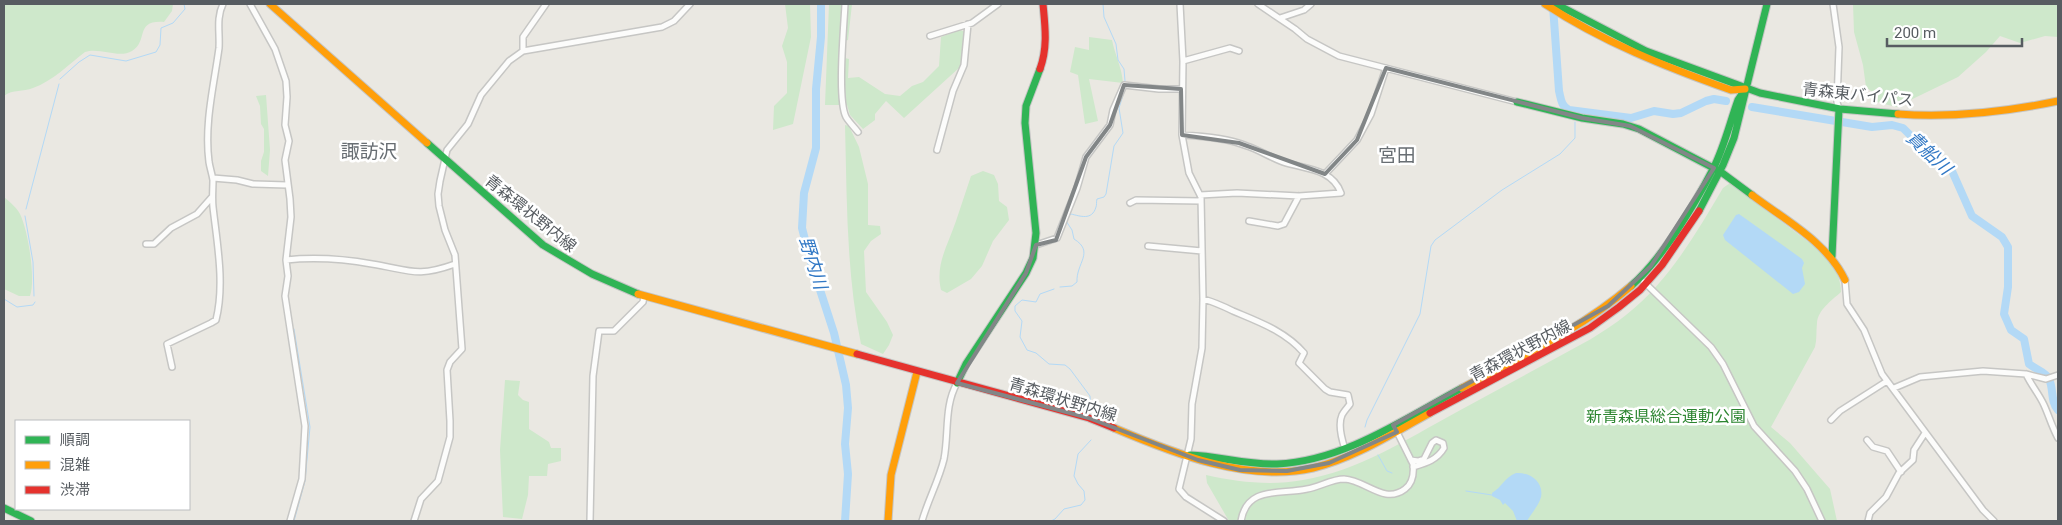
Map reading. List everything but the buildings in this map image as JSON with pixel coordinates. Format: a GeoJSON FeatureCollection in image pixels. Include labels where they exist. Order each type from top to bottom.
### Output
{"type":"FeatureCollection","features":[{"type":"Feature","properties":{"kind":"main road","name":"青森環状野内線"},"geometry":{"type":"LineString","coordinates":[[270,4],[445,160],[544,245],[568,262],[607,282],[644,296],[1089,418],[1144,441],[1198,460],[1240,470],[1287,471],[1329,463],[1348,456],[1395,428],[1590,328],[1614,311],[1674,248],[1722,172],[1745,102],[1745,89],[1767,4]]}},
{"type":"Feature","properties":{"kind":"main road"},"geometry":{"type":"LineString","coordinates":[[957,383],[966,364],[1026,273],[1036,245],[1025,123],[1026,106],[1045,56],[1043,4]]}},
{"type":"Feature","properties":{"kind":"main road","name":"青森東バイパス"},"geometry":{"type":"LineString","coordinates":[[1545,4],[1600,37],[1644,58],[1731,90],[1745,89]]}},
{"type":"Feature","properties":{"kind":"main road","name":"青森東バイパス"},"geometry":{"type":"LineString","coordinates":[[1557,4],[1601,29],[1646,51],[1733,82],[1745,89],[1794,101],[1838,109],[1898,115],[1950,115],[1999,111],[2058,101]]}},
{"type":"Feature","properties":{"kind":"main road","name":"青森環状野内線"},"geometry":{"type":"LineString","coordinates":[[1643,281],[1714,168],[1738,100],[1745,89]]}},
{"type":"Feature","properties":{"kind":"main road"},"geometry":{"type":"LineString","coordinates":[[1517,102],[1582,118],[1639,128],[1722,172],[1832,256],[1844,280]]}},
{"type":"Feature","properties":{"kind":"main road"},"geometry":{"type":"LineString","coordinates":[[1832,256],[1838,109]]}},
{"type":"Feature","properties":{"kind":"main road"},"geometry":{"type":"LineString","coordinates":[[888,521],[892,475],[916,372]]}},
{"type":"Feature","properties":{"kind":"main road","name":"青森環状野内線"},"geometry":{"type":"LineString","coordinates":[[1188,455],[1200,455],[1260,465],[1281,464],[1314,459],[1345,449],[1395,428]]}},
{"type":"Feature","properties":{"kind":"main road"},"geometry":{"type":"LineString","coordinates":[[4,508],[29,520]]}},
{"type":"Feature","properties":{"kind":"street"},"geometry":{"type":"LineString","coordinates":[[172,367],[167,344],[207,326],[216,320],[217,316],[220,257],[212,197],[213,178],[209,162],[209,114],[219,46],[218,25],[220,10],[224,4]]}},
{"type":"Feature","properties":{"kind":"street"},"geometry":{"type":"LineString","coordinates":[[250,4],[275,49],[286,81],[285,125],[289,141],[285,160],[290,199],[286,260],[288,276],[286,305],[304,406],[305,426],[302,479],[290,521]]}},
{"type":"Feature","properties":{"kind":"street"},"geometry":{"type":"LineString","coordinates":[[523,51],[523,37],[546,4]]}},
{"type":"Feature","properties":{"kind":"street"},"geometry":{"type":"LineString","coordinates":[[414,521],[421,499],[437,483],[450,433],[447,370],[450,362],[461,351],[462,345],[453,248],[445,230],[439,200],[447,150],[468,124],[481,94],[509,61],[523,51],[662,27],[674,21],[690,4]]}},
{"type":"Feature","properties":{"kind":"street"},"geometry":{"type":"LineString","coordinates":[[845,4],[841,81],[845,115],[858,132]]}},
{"type":"Feature","properties":{"kind":"street"},"geometry":{"type":"LineString","coordinates":[[930,36],[968,24],[998,4]]}},
{"type":"Feature","properties":{"kind":"street"},"geometry":{"type":"LineString","coordinates":[[1180,4],[1183,61],[1182,134],[1186,163],[1201,201],[1203,299],[1202,348],[1192,404],[1191,439],[1179,489],[1186,497],[1224,521]]}},
{"type":"Feature","properties":{"kind":"street"},"geometry":{"type":"LineString","coordinates":[[1260,4],[1307,39],[1352,61],[1517,102]]}},
{"type":"Feature","properties":{"kind":"street"},"geometry":{"type":"LineString","coordinates":[[1280,18],[1304,10],[1311,4]]}},
{"type":"Feature","properties":{"kind":"street"},"geometry":{"type":"LineString","coordinates":[[1833,4],[1839,47],[1836,102],[1838,109]]}},
{"type":"Feature","properties":{"kind":"street"},"geometry":{"type":"LineString","coordinates":[[937,150],[952,91],[964,65],[968,24]]}},
{"type":"Feature","properties":{"kind":"street"},"geometry":{"type":"LineString","coordinates":[[1183,61],[1230,48],[1239,51]]}},
{"type":"Feature","properties":{"kind":"street"},"geometry":{"type":"LineString","coordinates":[[1325,174],[1357,140],[1371,114],[1386,68]]}},
{"type":"Feature","properties":{"kind":"street"},"geometry":{"type":"LineString","coordinates":[[1036,245],[1057,238],[1077,188],[1086,157],[1110,125],[1113,110],[1124,85],[1159,89],[1182,89]]}},
{"type":"Feature","properties":{"kind":"street"},"geometry":{"type":"LineString","coordinates":[[1182,134],[1239,143],[1281,161],[1325,174],[1338,187],[1341,193],[1299,196],[1237,193],[1200,195]]}},
{"type":"Feature","properties":{"kind":"street"},"geometry":{"type":"LineString","coordinates":[[213,178],[254,184],[287,185]]}},
{"type":"Feature","properties":{"kind":"street"},"geometry":{"type":"LineString","coordinates":[[1249,221],[1278,226],[1284,224],[1299,196]]}},
{"type":"Feature","properties":{"kind":"street"},"geometry":{"type":"LineString","coordinates":[[146,244],[154,244],[170,228],[197,214],[212,197]]}},
{"type":"Feature","properties":{"kind":"street"},"geometry":{"type":"LineString","coordinates":[[1130,203],[1136,200],[1201,201]]}},
{"type":"Feature","properties":{"kind":"street"},"geometry":{"type":"LineString","coordinates":[[1148,246],[1202,251]]}},
{"type":"Feature","properties":{"kind":"street"},"geometry":{"type":"LineString","coordinates":[[286,260],[307,258],[370,263],[406,272],[422,273],[455,264]]}},
{"type":"Feature","properties":{"kind":"street"},"geometry":{"type":"LineString","coordinates":[[1844,280],[1847,304],[1864,330],[1876,362],[1887,381],[1983,510],[1994,521]]}},
{"type":"Feature","properties":{"kind":"street"},"geometry":{"type":"LineString","coordinates":[[1643,281],[1705,339],[1715,352],[1754,426],[1795,471],[1807,489],[1822,521]]}},
{"type":"Feature","properties":{"kind":"street"},"geometry":{"type":"LineString","coordinates":[[590,521],[593,376],[599,332],[614,331],[643,302],[644,296]]}},
{"type":"Feature","properties":{"kind":"street"},"geometry":{"type":"LineString","coordinates":[[1203,299],[1274,328],[1298,346],[1304,353],[1299,363],[1325,389],[1348,396],[1350,404],[1342,414],[1341,420],[1342,440],[1345,449]]}},
{"type":"Feature","properties":{"kind":"street"},"geometry":{"type":"LineString","coordinates":[[1894,388],[1920,377],[1983,372],[2026,374],[2048,378],[2058,375]]}},
{"type":"Feature","properties":{"kind":"street"},"geometry":{"type":"LineString","coordinates":[[2026,374],[2044,406],[2048,419],[2058,438]]}},
{"type":"Feature","properties":{"kind":"street"},"geometry":{"type":"LineString","coordinates":[[1831,420],[1840,411],[1887,381]]}},
{"type":"Feature","properties":{"kind":"street"},"geometry":{"type":"LineString","coordinates":[[922,521],[941,469],[949,401],[957,383]]}},
{"type":"Feature","properties":{"kind":"street"},"geometry":{"type":"LineString","coordinates":[[1241,521],[1246,508],[1260,495],[1306,490],[1337,480],[1352,480],[1387,495],[1398,493],[1408,486],[1413,477],[1413,467],[1395,428]]}},
{"type":"Feature","properties":{"kind":"street"},"geometry":{"type":"LineString","coordinates":[[1868,521],[1870,513],[1886,497],[1901,472],[1913,460],[1914,450],[1925,432]]}},
{"type":"Feature","properties":{"kind":"street"},"geometry":{"type":"LineString","coordinates":[[1411,460],[1418,461],[1424,459],[1430,446],[1436,440],[1440,440],[1443,443],[1444,448],[1432,461],[1413,467]]}},
{"type":"Feature","properties":{"kind":"street"},"geometry":{"type":"LineString","coordinates":[[1867,440],[1873,447],[1886,451],[1901,472]]}},
{"type":"Feature","properties":{"kind":"street"},"geometry":{"type":"LineString","coordinates":[[1430,446],[1436,454],[1440,454]]}},
{"type":"Feature","properties":{"kind":"highlighted area"},"geometry":{"type":"Polygon","coordinates":[[[1386,68],[1582,118],[1630,126],[1714,168],[1651,266],[1608,306],[1393,425],[1397,432],[1329,463],[1287,471],[1240,470],[1198,460],[1089,418],[957,383],[1026,273],[1036,245],[1056,240],[1086,157],[1110,125],[1124,85],[1181,89],[1182,135],[1239,143],[1325,174],[1357,140],[1386,68]]]}},
{"type":"Feature","properties":{"kind":"green space"},"geometry":{"type":"Polygon","coordinates":[[[4,4],[173,4],[172,11],[164,22],[155,22],[145,28],[140,42],[132,51],[121,54],[97,51],[85,52],[54,77],[40,85],[11,92],[4,96],[4,4]]]}},
{"type":"Feature","properties":{"kind":"green space"},"geometry":{"type":"Polygon","coordinates":[[[785,4],[810,4],[811,37],[793,124],[773,130],[774,106],[787,93],[787,62],[782,46],[788,28],[785,4]]]}},
{"type":"Feature","properties":{"kind":"green space"},"geometry":{"type":"Polygon","coordinates":[[[829,4],[852,4],[848,40],[845,41],[845,58],[849,59],[848,78],[859,77],[885,94],[900,96],[912,86],[923,82],[939,66],[941,37],[960,30],[966,32],[960,67],[904,118],[886,101],[875,114],[875,120],[863,129],[850,115],[847,105],[825,105],[829,4]]]}},
{"type":"Feature","properties":{"kind":"green space"},"geometry":{"type":"Polygon","coordinates":[[[1853,4],[2058,4],[2058,37],[2045,36],[2020,43],[2000,36],[1986,52],[1958,77],[1896,107],[1877,102],[1877,96],[1866,87],[1863,65],[1854,32],[1853,4]]]}},
{"type":"Feature","properties":{"kind":"green space"},"geometry":{"type":"Polygon","coordinates":[[[1089,37],[1112,40],[1123,83],[1089,79],[1098,121],[1085,124],[1078,75],[1070,72],[1075,47],[1089,50],[1089,37]]]}},
{"type":"Feature","properties":{"kind":"green space"},"geometry":{"type":"Polygon","coordinates":[[[266,95],[270,150],[268,176],[261,171],[261,161],[264,152],[264,129],[261,124],[260,106],[256,96],[266,95]]]}},
{"type":"Feature","properties":{"kind":"green space"},"geometry":{"type":"Polygon","coordinates":[[[845,125],[849,126],[859,147],[868,184],[868,225],[880,226],[881,234],[871,241],[864,251],[866,292],[887,322],[893,335],[883,354],[861,344],[856,317],[848,235],[845,125]]]}},
{"type":"Feature","properties":{"kind":"green space"},"geometry":{"type":"Polygon","coordinates":[[[983,171],[994,175],[998,184],[999,201],[1007,207],[1009,220],[993,241],[982,266],[971,279],[947,293],[941,290],[940,281],[943,255],[971,176],[983,171]]]}},
{"type":"Feature","properties":{"kind":"green space","name":"新青森県総合運動公園"},"geometry":{"type":"Polygon","coordinates":[[[1730,183],[1827,256],[1839,278],[1841,292],[1820,314],[1817,323],[1815,347],[1771,427],[1790,443],[1830,489],[1837,521],[1229,521],[1207,483],[1206,475],[1230,480],[1266,483],[1291,482],[1323,476],[1363,462],[1591,339],[1626,315],[1655,287],[1691,240],[1723,188],[1730,183]]]}},
{"type":"Feature","properties":{"kind":"green space"},"geometry":{"type":"Polygon","coordinates":[[[4,197],[19,212],[26,231],[32,267],[30,296],[19,296],[4,289],[4,197]]]}},
{"type":"Feature","properties":{"kind":"green space"},"geometry":{"type":"Polygon","coordinates":[[[505,380],[520,381],[518,395],[523,400],[529,402],[529,429],[549,442],[551,448],[561,448],[561,461],[548,464],[547,476],[529,476],[528,495],[522,519],[503,517],[500,450],[505,380]]]}},
{"type":"Feature","properties":{"kind":"water"},"geometry":{"type":"Polygon","coordinates":[[[1739,214],[1802,259],[1804,263],[1802,268],[1805,284],[1799,292],[1793,294],[1725,240],[1723,235],[1736,215],[1739,214]]]}},
{"type":"Feature","properties":{"kind":"water"},"geometry":{"type":"Polygon","coordinates":[[[1516,473],[1531,476],[1540,487],[1540,500],[1527,521],[1517,521],[1513,511],[1505,503],[1503,505],[1500,500],[1492,496],[1492,493],[1516,473]]]}},
{"type":"Feature","properties":{"kind":"waterway"},"geometry":{"type":"LineString","coordinates":[[60,79],[90,55],[126,61],[156,52],[160,45],[161,28],[173,23],[185,9],[184,4]]}},
{"type":"Feature","properties":{"kind":"waterway","name":"野内川"},"geometry":{"type":"LineString","coordinates":[[821,4],[821,37],[816,89],[816,148],[804,193],[802,228],[834,333],[846,385],[848,408],[845,444],[848,474],[845,521]]}},
{"type":"Feature","properties":{"kind":"waterway"},"geometry":{"type":"LineString","coordinates":[[1103,4],[1104,17],[1116,44],[1118,60],[1124,69],[1125,81]]}},
{"type":"Feature","properties":{"kind":"waterway","name":"貴船川"},"geometry":{"type":"LineString","coordinates":[[1553,6],[1559,91],[1563,104],[1569,110],[1631,118],[1654,111],[1673,114],[1681,113],[1714,99],[1726,101]]}},
{"type":"Feature","properties":{"kind":"waterway"},"geometry":{"type":"LineString","coordinates":[[26,209],[59,84]]}},
{"type":"Feature","properties":{"kind":"waterway"},"geometry":{"type":"LineString","coordinates":[[1068,217],[1071,214],[1089,216],[1094,211],[1097,199],[1104,197],[1106,194],[1114,146],[1123,133],[1119,108],[1124,92]]}},
{"type":"Feature","properties":{"kind":"waterway","name":"貴船川"},"geometry":{"type":"LineString","coordinates":[[1752,107],[1872,127],[1892,125],[1903,128],[1932,157],[1952,171],[1972,216],[2002,237],[2008,247],[2008,287],[2004,314],[2011,330],[2024,339],[2029,364],[2048,377],[2054,403],[2058,410]]}},
{"type":"Feature","properties":{"kind":"waterway"},"geometry":{"type":"LineString","coordinates":[[1365,427],[1420,314],[1431,246],[1435,240],[1502,190],[1560,154],[1575,138],[1575,122]]}},
{"type":"Feature","properties":{"kind":"waterway"},"geometry":{"type":"LineString","coordinates":[[25,216],[33,262],[34,296]]}},
{"type":"Feature","properties":{"kind":"waterway"},"geometry":{"type":"LineString","coordinates":[[1060,287],[1072,286],[1077,282],[1077,275],[1084,253],[1080,244],[1074,239],[1072,230],[1066,221]]}},
{"type":"Feature","properties":{"kind":"waterway"},"geometry":{"type":"LineString","coordinates":[[1054,289],[1040,294],[1036,302],[1022,300],[1015,306],[1015,311],[1022,321],[1020,337],[1027,350],[1036,353],[1049,364],[1065,365],[1070,369],[1090,396],[1091,411]]}},
{"type":"Feature","properties":{"kind":"waterway"},"geometry":{"type":"LineString","coordinates":[[4,299],[17,307],[33,305],[35,302]]}},
{"type":"Feature","properties":{"kind":"waterway"},"geometry":{"type":"LineString","coordinates":[[294,329],[310,427],[305,481],[294,521]]}},
{"type":"Feature","properties":{"kind":"waterway"},"geometry":{"type":"LineString","coordinates":[[1051,521],[1064,509],[1081,505],[1085,500],[1084,491],[1074,476],[1078,454],[1091,440]]}},
{"type":"Feature","properties":{"kind":"waterway"},"geometry":{"type":"LineString","coordinates":[[1378,455],[1387,471],[1392,473]]}},
{"type":"Feature","properties":{"kind":"waterway"},"geometry":{"type":"LineString","coordinates":[[1466,491],[1492,495]]}},
{"type":"Feature","properties":{"kind":"traffic: fast"},"geometry":{"type":"LineString","coordinates":[[1556,4],[1646,51],[1760,93],[1840,109],[1898,114]]}},
{"type":"Feature","properties":{"kind":"traffic: fast"},"geometry":{"type":"LineString","coordinates":[[1699,211],[1723,165],[1734,138],[1767,4]]}},
{"type":"Feature","properties":{"kind":"traffic: fast"},"geometry":{"type":"LineString","coordinates":[[957,383],[966,364],[1026,273],[1033,258],[1036,233],[1025,123],[1026,106],[1040,69]]}},
{"type":"Feature","properties":{"kind":"traffic: fast"},"geometry":{"type":"LineString","coordinates":[[1631,286],[1643,275],[1666,247],[1697,199],[1717,161],[1738,100],[1744,91]]}},
{"type":"Feature","properties":{"kind":"traffic: fast"},"geometry":{"type":"LineString","coordinates":[[1517,102],[1582,118],[1623,124],[1639,129],[1721,172],[1752,195]]}},
{"type":"Feature","properties":{"kind":"traffic: fast"},"geometry":{"type":"LineString","coordinates":[[1832,256],[1839,109]]}},
{"type":"Feature","properties":{"kind":"traffic: fast"},"geometry":{"type":"LineString","coordinates":[[427,143],[543,245],[592,274],[638,294]]}},
{"type":"Feature","properties":{"kind":"traffic: fast"},"geometry":{"type":"LineString","coordinates":[[1190,455],[1255,463],[1277,464],[1302,461],[1350,447],[1396,425],[1462,388]]}},
{"type":"Feature","properties":{"kind":"traffic: fast"},"geometry":{"type":"LineString","coordinates":[[4,508],[31,521]]}},
{"type":"Feature","properties":{"kind":"traffic: slow"},"geometry":{"type":"LineString","coordinates":[[270,4],[427,143]]}},
{"type":"Feature","properties":{"kind":"traffic: slow"},"geometry":{"type":"LineString","coordinates":[[1545,4],[1589,30],[1635,53],[1731,90],[1745,89]]}},
{"type":"Feature","properties":{"kind":"traffic: slow"},"geometry":{"type":"LineString","coordinates":[[1898,114],[1958,115],[2058,101]]}},
{"type":"Feature","properties":{"kind":"traffic: slow"},"geometry":{"type":"LineString","coordinates":[[1752,195],[1816,243],[1828,254],[1845,280]]}},
{"type":"Feature","properties":{"kind":"traffic: slow"},"geometry":{"type":"LineString","coordinates":[[1462,388],[1571,329],[1592,316],[1631,286]]}},
{"type":"Feature","properties":{"kind":"traffic: slow"},"geometry":{"type":"LineString","coordinates":[[638,294],[857,354]]}},
{"type":"Feature","properties":{"kind":"traffic: slow"},"geometry":{"type":"LineString","coordinates":[[888,521],[891,475],[917,372]]}},
{"type":"Feature","properties":{"kind":"traffic: slow"},"geometry":{"type":"LineString","coordinates":[[1114,428],[1161,447],[1211,463],[1237,469],[1288,472],[1313,468],[1344,458],[1430,413]]}},
{"type":"Feature","properties":{"kind":"traffic: jam"},"geometry":{"type":"LineString","coordinates":[[1040,69],[1045,45],[1043,4]]}},
{"type":"Feature","properties":{"kind":"traffic: jam"},"geometry":{"type":"LineString","coordinates":[[1430,413],[1590,328],[1619,307],[1640,290],[1662,265],[1699,211]]}},
{"type":"Feature","properties":{"kind":"traffic: jam"},"geometry":{"type":"LineString","coordinates":[[857,354],[1089,418],[1114,428]]}},
{"type":"Feature","properties":{"kind":"district","name":"諏訪沢"},"geometry":{"type":"Point","coordinates":[369,151]}},
{"type":"Feature","properties":{"kind":"district","name":"宮田"},"geometry":{"type":"Point","coordinates":[1397,155]}}]}
